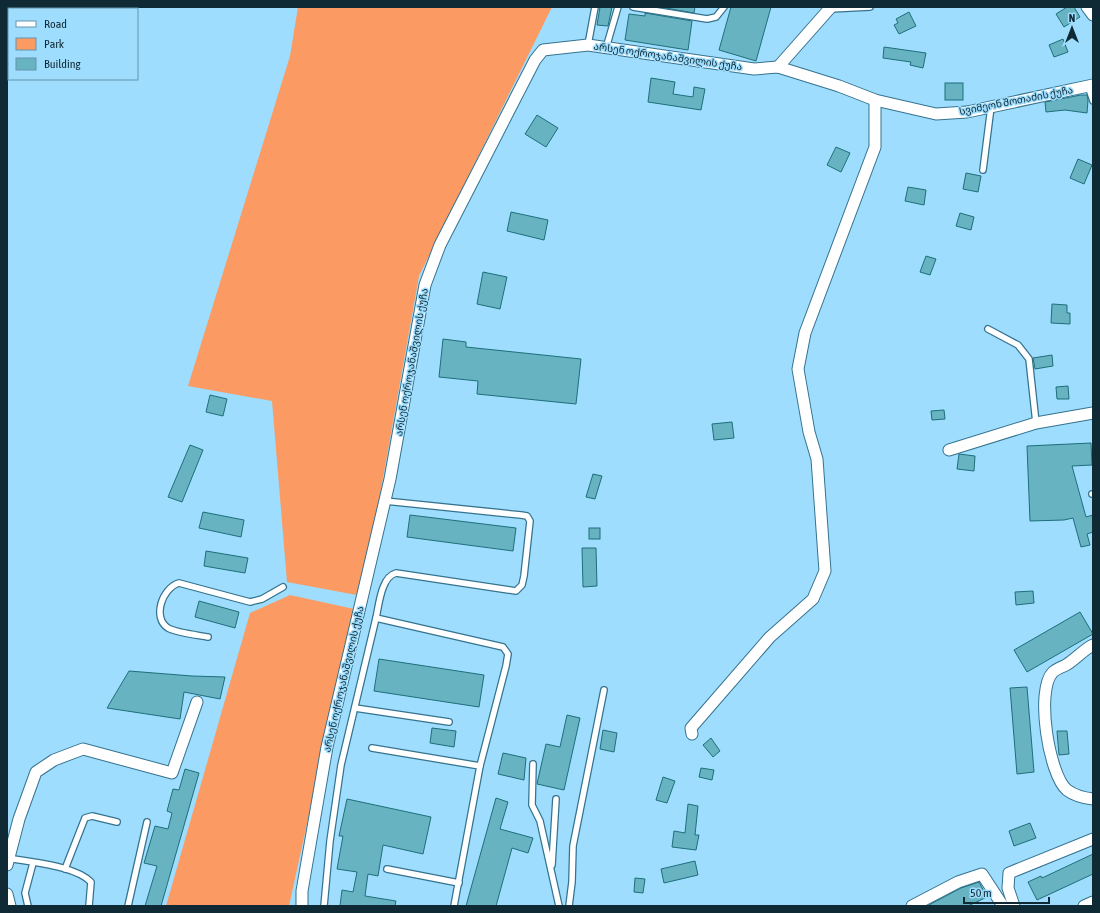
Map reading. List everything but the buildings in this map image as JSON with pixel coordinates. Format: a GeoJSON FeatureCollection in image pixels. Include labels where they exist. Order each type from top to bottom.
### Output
{"type":"FeatureCollection","features":[{"type":"Feature","properties":{"kind":"street"},"geometry":{"type":"LineString","coordinates":[[1087,7],[1093,15]]}},
{"type":"Feature","properties":{"kind":"street"},"geometry":{"type":"LineString","coordinates":[[778,67],[830,8]]}},
{"type":"Feature","properties":{"kind":"street","name":"არსენ ოქროჯანაშვილის ქუჩა"},"geometry":{"type":"LineString","coordinates":[[302,906],[302,891],[328,747],[385,501],[425,285],[440,245],[535,60],[543,50],[588,45],[754,69],[778,67]]}},
{"type":"Feature","properties":{"kind":"street","name":"სვიმეონ შოთაძის ქუჩა"},"geometry":{"type":"LineString","coordinates":[[778,67],[839,86],[875,100],[936,114],[967,112],[1090,85]]}},
{"type":"Feature","properties":{"kind":"street"},"geometry":{"type":"LineString","coordinates":[[692,734],[691,728],[770,637],[813,599],[825,571],[817,458],[809,432],[798,369],[805,332],[875,147],[875,100]]}},
{"type":"Feature","properties":{"kind":"street"},"geometry":{"type":"LineString","coordinates":[[949,450],[1036,423],[1093,414]]}},
{"type":"Feature","properties":{"kind":"street"},"geometry":{"type":"LineString","coordinates":[[1093,645],[1082,651],[1068,664],[1053,672],[1048,683],[1044,706],[1051,757],[1056,774],[1067,790],[1080,797],[1093,799]]}},
{"type":"Feature","properties":{"kind":"street"},"geometry":{"type":"LineString","coordinates":[[8,862],[18,819],[36,772],[54,760],[83,749],[172,773],[197,702]]}},
{"type":"Feature","properties":{"kind":"street"},"geometry":{"type":"LineString","coordinates":[[1014,906],[1008,888],[1009,873],[1093,839]]}},
{"type":"Feature","properties":{"kind":"street"},"geometry":{"type":"LineString","coordinates":[[912,906],[958,882],[982,874],[1002,906]]}},
{"type":"Feature","properties":{"kind":"street"},"geometry":{"type":"LineString","coordinates":[[7,894],[10,906]]}},
{"type":"Feature","properties":{"kind":"street"},"geometry":{"type":"LineString","coordinates":[[1084,906],[1093,902]]}},
{"type":"Feature","properties":{"kind":"lane"},"geometry":{"type":"LineString","coordinates":[[588,45],[595,7]]}},
{"type":"Feature","properties":{"kind":"lane"},"geometry":{"type":"LineString","coordinates":[[606,48],[618,7]]}},
{"type":"Feature","properties":{"kind":"lane"},"geometry":{"type":"LineString","coordinates":[[633,7],[707,19],[716,17],[724,7]]}},
{"type":"Feature","properties":{"kind":"lane"},"geometry":{"type":"LineString","coordinates":[[830,8],[870,7]]}},
{"type":"Feature","properties":{"kind":"lane"},"geometry":{"type":"LineString","coordinates":[[1090,85],[1093,101]]}},
{"type":"Feature","properties":{"kind":"lane"},"geometry":{"type":"LineString","coordinates":[[983,170],[991,107]]}},
{"type":"Feature","properties":{"kind":"lane"},"geometry":{"type":"LineString","coordinates":[[988,330],[1018,345],[1029,359],[1036,423]]}},
{"type":"Feature","properties":{"kind":"lane"},"geometry":{"type":"LineString","coordinates":[[324,906],[330,841],[340,773],[386,580],[390,575],[396,573],[516,591],[522,584],[524,576],[530,521],[527,516],[385,501]]}},
{"type":"Feature","properties":{"kind":"lane"},"geometry":{"type":"LineString","coordinates":[[208,637],[168,628],[163,621],[161,604],[167,590],[173,585],[180,583],[250,602],[262,599],[283,587]]}},
{"type":"Feature","properties":{"kind":"lane"},"geometry":{"type":"LineString","coordinates":[[376,618],[503,647],[508,654],[480,766],[454,906]]}},
{"type":"Feature","properties":{"kind":"lane"},"geometry":{"type":"LineString","coordinates":[[569,906],[572,882],[573,846],[604,690]]}},
{"type":"Feature","properties":{"kind":"lane"},"geometry":{"type":"LineString","coordinates":[[355,708],[449,722]]}},
{"type":"Feature","properties":{"kind":"lane"},"geometry":{"type":"LineString","coordinates":[[372,748],[480,766]]}},
{"type":"Feature","properties":{"kind":"lane"},"geometry":{"type":"LineString","coordinates":[[533,764],[532,805],[540,821],[559,906]]}},
{"type":"Feature","properties":{"kind":"lane"},"geometry":{"type":"LineString","coordinates":[[552,871],[556,799]]}},
{"type":"Feature","properties":{"kind":"lane"},"geometry":{"type":"LineString","coordinates":[[65,869],[85,818],[92,816],[117,822]]}},
{"type":"Feature","properties":{"kind":"lane"},"geometry":{"type":"LineString","coordinates":[[128,906],[147,822]]}},
{"type":"Feature","properties":{"kind":"lane"},"geometry":{"type":"LineString","coordinates":[[8,862],[33,863],[65,869],[85,876],[91,882],[90,906]]}},
{"type":"Feature","properties":{"kind":"lane"},"geometry":{"type":"LineString","coordinates":[[28,906],[25,893],[33,863]]}},
{"type":"Feature","properties":{"kind":"lane"},"geometry":{"type":"LineString","coordinates":[[387,869],[459,883]]}},
{"type":"Feature","properties":{"kind":"green space"},"geometry":{"type":"Polygon","coordinates":[[[298,7],[552,7],[419,276],[362,596],[287,582],[272,401],[188,386],[290,56],[298,7]]]}},
{"type":"Feature","properties":{"kind":"green space"},"geometry":{"type":"Polygon","coordinates":[[[290,595],[354,609],[289,906],[166,906],[250,613],[290,595]]]}}]}
